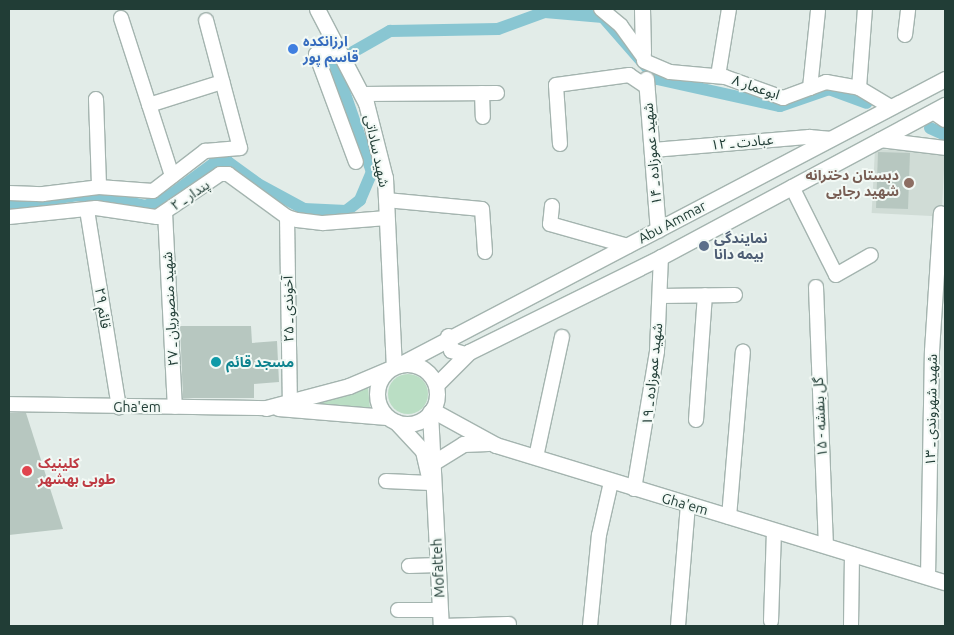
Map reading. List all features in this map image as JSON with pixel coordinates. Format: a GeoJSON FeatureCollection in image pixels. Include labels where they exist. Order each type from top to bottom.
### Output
{"type":"FeatureCollection","features":[{"type":"Feature","properties":{"kind":"street","name":"شهید ساداتی"},"geometry":{"type":"LineString","coordinates":[[317,9],[362,94],[385,178],[394,366]]}},
{"type":"Feature","properties":{"kind":"street"},"geometry":{"type":"LineString","coordinates":[[601,9],[644,57]]}},
{"type":"Feature","properties":{"kind":"street"},"geometry":{"type":"LineString","coordinates":[[560,144],[556,85],[629,75],[646,83],[642,9]]}},
{"type":"Feature","properties":{"kind":"street"},"geometry":{"type":"LineString","coordinates":[[718,76],[729,9]]}},
{"type":"Feature","properties":{"kind":"street"},"geometry":{"type":"LineString","coordinates":[[859,88],[865,9]]}},
{"type":"Feature","properties":{"kind":"street"},"geometry":{"type":"LineString","coordinates":[[905,35],[908,9]]}},
{"type":"Feature","properties":{"kind":"street"},"geometry":{"type":"LineString","coordinates":[[810,88],[818,10]]}},
{"type":"Feature","properties":{"kind":"street"},"geometry":{"type":"LineString","coordinates":[[121,18],[172,176]]}},
{"type":"Feature","properties":{"kind":"street"},"geometry":{"type":"LineString","coordinates":[[9,193],[43,194],[99,187],[153,191],[205,151],[240,148],[206,20]]}},
{"type":"Feature","properties":{"kind":"street"},"geometry":{"type":"LineString","coordinates":[[338,46],[316,54],[356,162]]}},
{"type":"Feature","properties":{"kind":"street","name":"ابوعمار ۸"},"geometry":{"type":"LineString","coordinates":[[644,57],[670,72],[718,76],[784,98],[826,82],[859,88],[891,107]]}},
{"type":"Feature","properties":{"kind":"street","name":"Abu Ammar"},"geometry":{"type":"LineString","coordinates":[[266,408],[348,386],[394,366],[448,336],[628,246],[945,79]]}},
{"type":"Feature","properties":{"kind":"street"},"geometry":{"type":"LineString","coordinates":[[149,105],[222,82]]}},
{"type":"Feature","properties":{"kind":"street","name":"شهید عموزاده ـ ۱۴"},"geometry":{"type":"LineString","coordinates":[[646,83],[653,150],[658,230]]}},
{"type":"Feature","properties":{"kind":"street"},"geometry":{"type":"LineString","coordinates":[[482,93],[483,117]]}},
{"type":"Feature","properties":{"kind":"street"},"geometry":{"type":"LineString","coordinates":[[362,94],[497,93]]}},
{"type":"Feature","properties":{"kind":"street"},"geometry":{"type":"LineString","coordinates":[[96,99],[99,187]]}},
{"type":"Feature","properties":{"kind":"street","name":"Abu Ammar"},"geometry":{"type":"LineString","coordinates":[[436,385],[465,354],[662,257],[880,140],[941,112]]}},
{"type":"Feature","properties":{"kind":"street","name":"عبادت ـ ۱۲"},"geometry":{"type":"LineString","coordinates":[[653,150],[809,137],[832,139]]}},
{"type":"Feature","properties":{"kind":"street"},"geometry":{"type":"LineString","coordinates":[[880,140],[945,148]]}},
{"type":"Feature","properties":{"kind":"street","name":"پندار ـ ۲"},"geometry":{"type":"LineString","coordinates":[[9,218],[87,210],[156,217],[220,174],[228,174],[286,217],[323,223],[387,218]]}},
{"type":"Feature","properties":{"kind":"street"},"geometry":{"type":"LineString","coordinates":[[792,187],[836,276],[871,255]]}},
{"type":"Feature","properties":{"kind":"street"},"geometry":{"type":"LineString","coordinates":[[386,200],[482,209],[485,252]]}},
{"type":"Feature","properties":{"kind":"street"},"geometry":{"type":"LineString","coordinates":[[552,206],[550,224],[628,246]]}},
{"type":"Feature","properties":{"kind":"street","name":"قائم ۲۹"},"geometry":{"type":"LineString","coordinates":[[87,210],[119,407]]}},
{"type":"Feature","properties":{"kind":"street","name":"شهید منصوریان ـ ۲۷"},"geometry":{"type":"LineString","coordinates":[[165,212],[175,407]]}},
{"type":"Feature","properties":{"kind":"street","name":"شهید شهروندی ـ ۱۳"},"geometry":{"type":"LineString","coordinates":[[928,577],[941,265],[941,213]]}},
{"type":"Feature","properties":{"kind":"street","name":"آخوندی ـ ۲۵"},"geometry":{"type":"LineString","coordinates":[[286,217],[290,401]]}},
{"type":"Feature","properties":{"kind":"street","name":"شهید عموزاده ـ ۱۹"},"geometry":{"type":"LineString","coordinates":[[634,489],[650,407],[662,257]]}},
{"type":"Feature","properties":{"kind":"street","name":"گل بنفشه - ۱۵"},"geometry":{"type":"LineString","coordinates":[[816,287],[826,546]]}},
{"type":"Feature","properties":{"kind":"street"},"geometry":{"type":"LineString","coordinates":[[660,296],[736,295]]}},
{"type":"Feature","properties":{"kind":"street"},"geometry":{"type":"LineString","coordinates":[[696,420],[705,296]]}},
{"type":"Feature","properties":{"kind":"street"},"geometry":{"type":"LineString","coordinates":[[448,336],[451,350],[465,354]]}},
{"type":"Feature","properties":{"kind":"street"},"geometry":{"type":"LineString","coordinates":[[536,457],[562,337]]}},
{"type":"Feature","properties":{"kind":"street"},"geometry":{"type":"LineString","coordinates":[[729,517],[743,352]]}},
{"type":"Feature","properties":{"kind":"street"},"geometry":{"type":"LineString","coordinates":[[394,366],[425,370],[436,385],[431,411],[436,462],[435,510],[423,450],[391,420],[376,392],[394,366]]}},
{"type":"Feature","properties":{"kind":"street","name":"Gha'em"},"geometry":{"type":"LineString","coordinates":[[9,404],[266,408]]}},
{"type":"Feature","properties":{"kind":"street"},"geometry":{"type":"LineString","coordinates":[[266,408],[415,423],[431,411]]}},
{"type":"Feature","properties":{"kind":"street","name":"Gha'em"},"geometry":{"type":"LineString","coordinates":[[431,411],[496,445],[611,482],[945,582]]}},
{"type":"Feature","properties":{"kind":"street"},"geometry":{"type":"LineString","coordinates":[[436,462],[463,444],[496,445]]}},
{"type":"Feature","properties":{"kind":"street"},"geometry":{"type":"LineString","coordinates":[[386,481],[430,483]]}},
{"type":"Feature","properties":{"kind":"street"},"geometry":{"type":"LineString","coordinates":[[590,626],[599,535],[611,482]]}},
{"type":"Feature","properties":{"kind":"street"},"geometry":{"type":"LineString","coordinates":[[678,626],[688,505]]}},
{"type":"Feature","properties":{"kind":"street","name":"Mofatteh"},"geometry":{"type":"LineString","coordinates":[[435,510],[441,626]]}},
{"type":"Feature","properties":{"kind":"street"},"geometry":{"type":"LineString","coordinates":[[771,620],[774,531]]}},
{"type":"Feature","properties":{"kind":"street"},"geometry":{"type":"LineString","coordinates":[[851,626],[852,554]]}},
{"type":"Feature","properties":{"kind":"street"},"geometry":{"type":"LineString","coordinates":[[409,566],[438,566]]}},
{"type":"Feature","properties":{"kind":"street"},"geometry":{"type":"LineString","coordinates":[[398,610],[440,610]]}},
{"type":"Feature","properties":{"kind":"street"},"geometry":{"type":"LineString","coordinates":[[441,626],[509,624]]}},
{"type":"Feature","properties":{"kind":"shaded area","name":"دبستان دخترانه شهید رجایی"},"geometry":{"type":"Polygon","coordinates":[[[875,149],[945,153],[942,217],[872,213],[875,149]]]}},
{"type":"Feature","properties":{"kind":"green space"},"geometry":{"type":"Polygon","coordinates":[[[408,374],[422,380],[428,394],[422,408],[408,414],[394,408],[388,394],[394,380],[408,374]]]}},
{"type":"Feature","properties":{"kind":"green space"},"geometry":{"type":"Polygon","coordinates":[[[368,387],[370,408],[297,406],[368,387]]]}},
{"type":"Feature","properties":{"kind":"building"},"geometry":{"type":"Polygon","coordinates":[[[878,152],[910,153],[908,209],[876,208],[878,152]]]}},
{"type":"Feature","properties":{"kind":"building","name":"مسجد قائم"},"geometry":{"type":"Polygon","coordinates":[[[180,326],[251,326],[252,343],[277,341],[279,382],[254,384],[254,398],[183,398],[180,326]]]}},
{"type":"Feature","properties":{"kind":"building","name":"کلینیک طوبی بهشهر"},"geometry":{"type":"Polygon","coordinates":[[[9,413],[26,413],[63,529],[9,535],[9,413]]]}},
{"type":"Feature","properties":{"kind":"waterway"},"geometry":{"type":"LineString","coordinates":[[353,52],[390,31],[498,29],[545,12],[603,17],[657,79],[780,106],[829,89],[867,103]]}},
{"type":"Feature","properties":{"kind":"waterway"},"geometry":{"type":"LineString","coordinates":[[9,205],[78,195],[101,196],[145,206],[168,197],[213,164],[228,162],[258,184],[304,209],[346,211],[360,200],[372,172],[335,65]]}},
{"type":"Feature","properties":{"kind":"waterway"},"geometry":{"type":"LineString","coordinates":[[930,128],[945,135]]}},
{"type":"Feature","properties":{"kind":"place","name":"ارزانکده قاسم پور"},"geometry":{"type":"Point","coordinates":[293,49]}},
{"type":"Feature","properties":{"kind":"place","name":"دبستان دخترانه شهید رجایی"},"geometry":{"type":"Point","coordinates":[909,183]}},
{"type":"Feature","properties":{"kind":"place","name":"نمایندگی بیمه دانا"},"geometry":{"type":"Point","coordinates":[704,246]}},
{"type":"Feature","properties":{"kind":"place","name":"مسجد قائم"},"geometry":{"type":"Point","coordinates":[216,362]}},
{"type":"Feature","properties":{"kind":"place","name":"کلینیک طوبی بهشهر"},"geometry":{"type":"Point","coordinates":[27,471]}}]}
